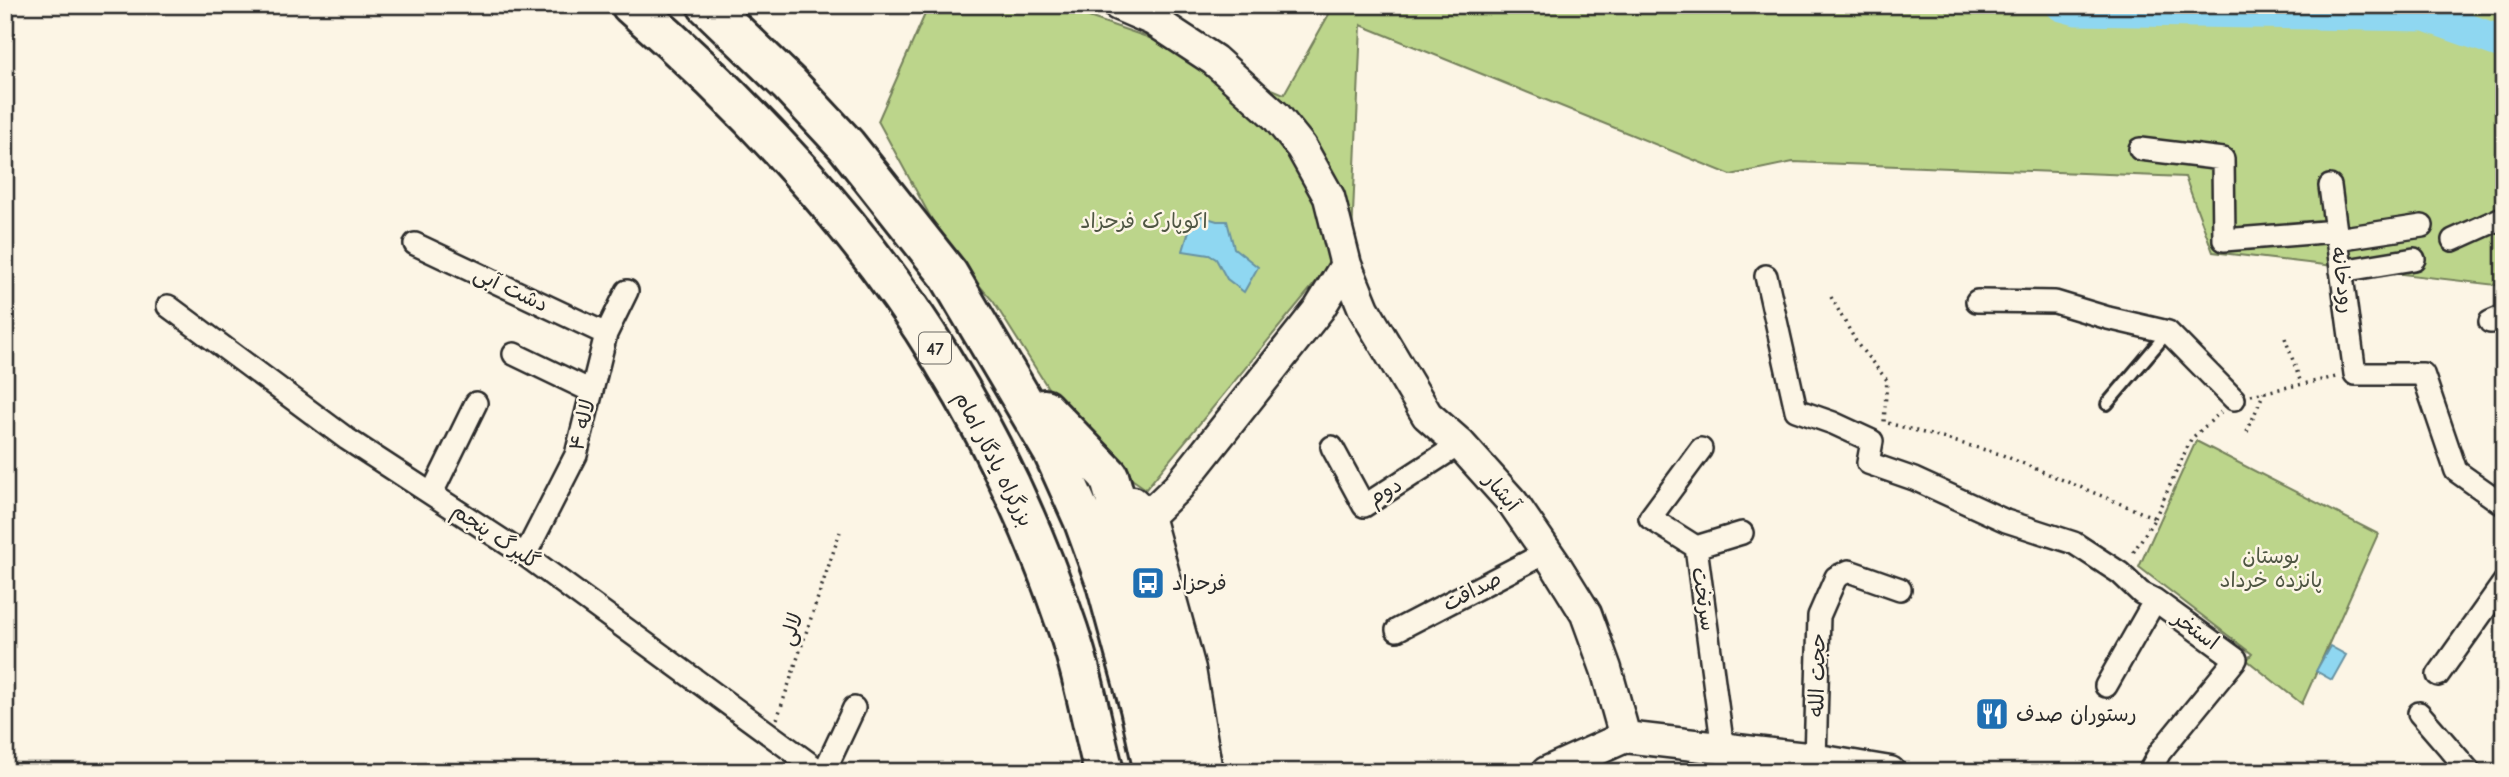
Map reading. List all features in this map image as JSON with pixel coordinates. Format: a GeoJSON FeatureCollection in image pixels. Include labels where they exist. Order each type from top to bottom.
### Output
{"type":"FeatureCollection","features":[{"type":"Feature","properties":{"kind":"highway","name":"بزرگراه یادگار امام"},"geometry":{"type":"LineString","coordinates":[[631,5],[666,35],[752,120],[844,222],[941,357],[987,436],[1043,559],[1066,621],[1104,772]]}},
{"type":"Feature","properties":{"kind":"highway","name":"47"},"geometry":{"type":"LineString","coordinates":[[707,5],[789,84],[846,145],[948,274],[1053,452],[1083,519],[1105,580],[1140,708],[1154,772]]}},
{"type":"Feature","properties":{"kind":"highway"},"geometry":{"type":"LineString","coordinates":[[1003,368],[1109,476],[1168,684],[1173,720],[1173,772]]}},
{"type":"Feature","properties":{"kind":"street","name":"آبشار"},"geometry":{"type":"LineString","coordinates":[[1118,5],[1153,20],[1214,60],[1276,116],[1301,146],[1329,197],[1346,265],[1364,309],[1427,415],[1460,444],[1513,503],[1586,614],[1606,669],[1625,737]]}},
{"type":"Feature","properties":{"kind":"street"},"geometry":{"type":"LineString","coordinates":[[2140,149],[2223,159],[2224,240],[2337,235],[2422,226]]}},
{"type":"Feature","properties":{"kind":"street","name":"رودخانه"},"geometry":{"type":"LineString","coordinates":[[2330,186],[2355,374]]}},
{"type":"Feature","properties":{"kind":"street"},"geometry":{"type":"LineString","coordinates":[[2453,240],[2502,222]]}},
{"type":"Feature","properties":{"kind":"street","name":"دشت آبی"},"geometry":{"type":"LineString","coordinates":[[415,244],[606,334]]}},
{"type":"Feature","properties":{"kind":"street"},"geometry":{"type":"LineString","coordinates":[[2341,271],[2414,259]]}},
{"type":"Feature","properties":{"kind":"street"},"geometry":{"type":"LineString","coordinates":[[1147,516],[1179,486],[1320,309],[1346,265]]}},
{"type":"Feature","properties":{"kind":"street"},"geometry":{"type":"LineString","coordinates":[[1766,276],[1796,410],[1872,440],[1868,463],[1914,479],[2006,521],[2074,543],[2120,573],[2141,593],[2155,600]]}},
{"type":"Feature","properties":{"kind":"street","name":"لاله ۴"},"geometry":{"type":"LineString","coordinates":[[525,555],[576,455],[606,334],[627,291]]}},
{"type":"Feature","properties":{"kind":"street"},"geometry":{"type":"LineString","coordinates":[[1977,301],[2055,302],[2168,332],[2234,399]]}},
{"type":"Feature","properties":{"kind":"street","name":"گلبرگ پنجم"},"geometry":{"type":"LineString","coordinates":[[168,306],[346,439],[525,555],[771,736],[813,770]]}},
{"type":"Feature","properties":{"kind":"street"},"geometry":{"type":"LineString","coordinates":[[514,354],[591,390]]}},
{"type":"Feature","properties":{"kind":"street"},"geometry":{"type":"LineString","coordinates":[[2355,374],[2423,374],[2456,471],[2504,505]]}},
{"type":"Feature","properties":{"kind":"street"},"geometry":{"type":"LineString","coordinates":[[432,494],[476,403]]}},
{"type":"Feature","properties":{"kind":"street","name":"دوم"},"geometry":{"type":"LineString","coordinates":[[1332,447],[1364,506],[1460,444]]}},
{"type":"Feature","properties":{"kind":"street","name":"سرتخت"},"geometry":{"type":"LineString","coordinates":[[1701,449],[1650,517],[1696,547],[1723,748]]}},
{"type":"Feature","properties":{"kind":"street"},"geometry":{"type":"LineString","coordinates":[[1109,476],[1147,516],[1190,669],[1207,772]]}},
{"type":"Feature","properties":{"kind":"street"},"geometry":{"type":"LineString","coordinates":[[1696,547],[1742,533]]}},
{"type":"Feature","properties":{"kind":"street","name":"صداقت"},"geometry":{"type":"LineString","coordinates":[[1397,630],[1547,552]]}},
{"type":"Feature","properties":{"kind":"street","name":"حجت الله"},"geometry":{"type":"LineString","coordinates":[[1815,760],[1819,617],[1836,577],[1849,571],[1900,589]]}},
{"type":"Feature","properties":{"kind":"street"},"geometry":{"type":"LineString","coordinates":[[2438,675],[2504,582]]}},
{"type":"Feature","properties":{"kind":"street","name":"استخر"},"geometry":{"type":"LineString","coordinates":[[2106,686],[2155,600],[2236,659],[2160,752],[2149,772]]}},
{"type":"Feature","properties":{"kind":"street"},"geometry":{"type":"LineString","coordinates":[[813,770],[853,708]]}},
{"type":"Feature","properties":{"kind":"street"},"geometry":{"type":"LineString","coordinates":[[2419,713],[2470,772]]}},
{"type":"Feature","properties":{"kind":"street"},"geometry":{"type":"LineString","coordinates":[[1090,772],[1091,719]]}},
{"type":"Feature","properties":{"kind":"street"},"geometry":{"type":"LineString","coordinates":[[1547,772],[1625,737],[1890,772]]}},
{"type":"Feature","properties":{"kind":"lane"},"geometry":{"type":"LineString","coordinates":[[2107,404],[2168,332]]}},
{"type":"Feature","properties":{"kind":"path"},"geometry":{"type":"LineString","coordinates":[[1831,297],[1858,345],[1887,380],[1884,422],[2000,454],[2155,518]]}},
{"type":"Feature","properties":{"kind":"path"},"geometry":{"type":"LineString","coordinates":[[2285,338],[2301,383]]}},
{"type":"Feature","properties":{"kind":"path"},"geometry":{"type":"LineString","coordinates":[[2120,573],[2155,518],[2191,439],[2234,399],[2301,383],[2355,374]]}},
{"type":"Feature","properties":{"kind":"path"},"geometry":{"type":"LineString","coordinates":[[2247,432],[2264,392]]}},
{"type":"Feature","properties":{"kind":"path","name":"لالی"},"geometry":{"type":"LineString","coordinates":[[771,736],[840,532]]}},
{"type":"Feature","properties":{"kind":"green space","name":"اکوپارک فرحزاد"},"geometry":{"type":"Polygon","coordinates":[[[929,5],[1054,5],[1147,37],[1284,94],[1329,14],[1315,5],[2504,5],[2504,286],[2213,252],[2185,177],[1793,162],[1731,175],[1361,25],[1352,238],[1146,489],[1113,466],[1062,410],[993,301],[964,268],[937,229],[878,121],[929,5]]]}},
{"type":"Feature","properties":{"kind":"green space","name":"بوستان پانزده خرداد"},"geometry":{"type":"Polygon","coordinates":[[[2196,441],[2378,534],[2302,704],[2247,660],[2252,654],[2139,567],[2196,441]]]}},
{"type":"Feature","properties":{"kind":"water"},"geometry":{"type":"Polygon","coordinates":[[[1194,214],[1227,221],[1234,248],[1258,267],[1244,292],[1227,279],[1216,259],[1209,255],[1183,251],[1194,214]]]}},
{"type":"Feature","properties":{"kind":"water"},"geometry":{"type":"Polygon","coordinates":[[[2330,646],[2346,655],[2332,680],[2316,671],[2330,646]]]}},
{"type":"Feature","properties":{"kind":"waterway"},"geometry":{"type":"LineString","coordinates":[[2062,5],[2077,9],[2425,15],[2504,43]]}},
{"type":"Feature","properties":{"kind":"place","name":"فرحزاد"},"geometry":{"type":"Point","coordinates":[1148,583]}},
{"type":"Feature","properties":{"kind":"place","name":"رستوران صدف"},"geometry":{"type":"Point","coordinates":[1992,714]}}]}
